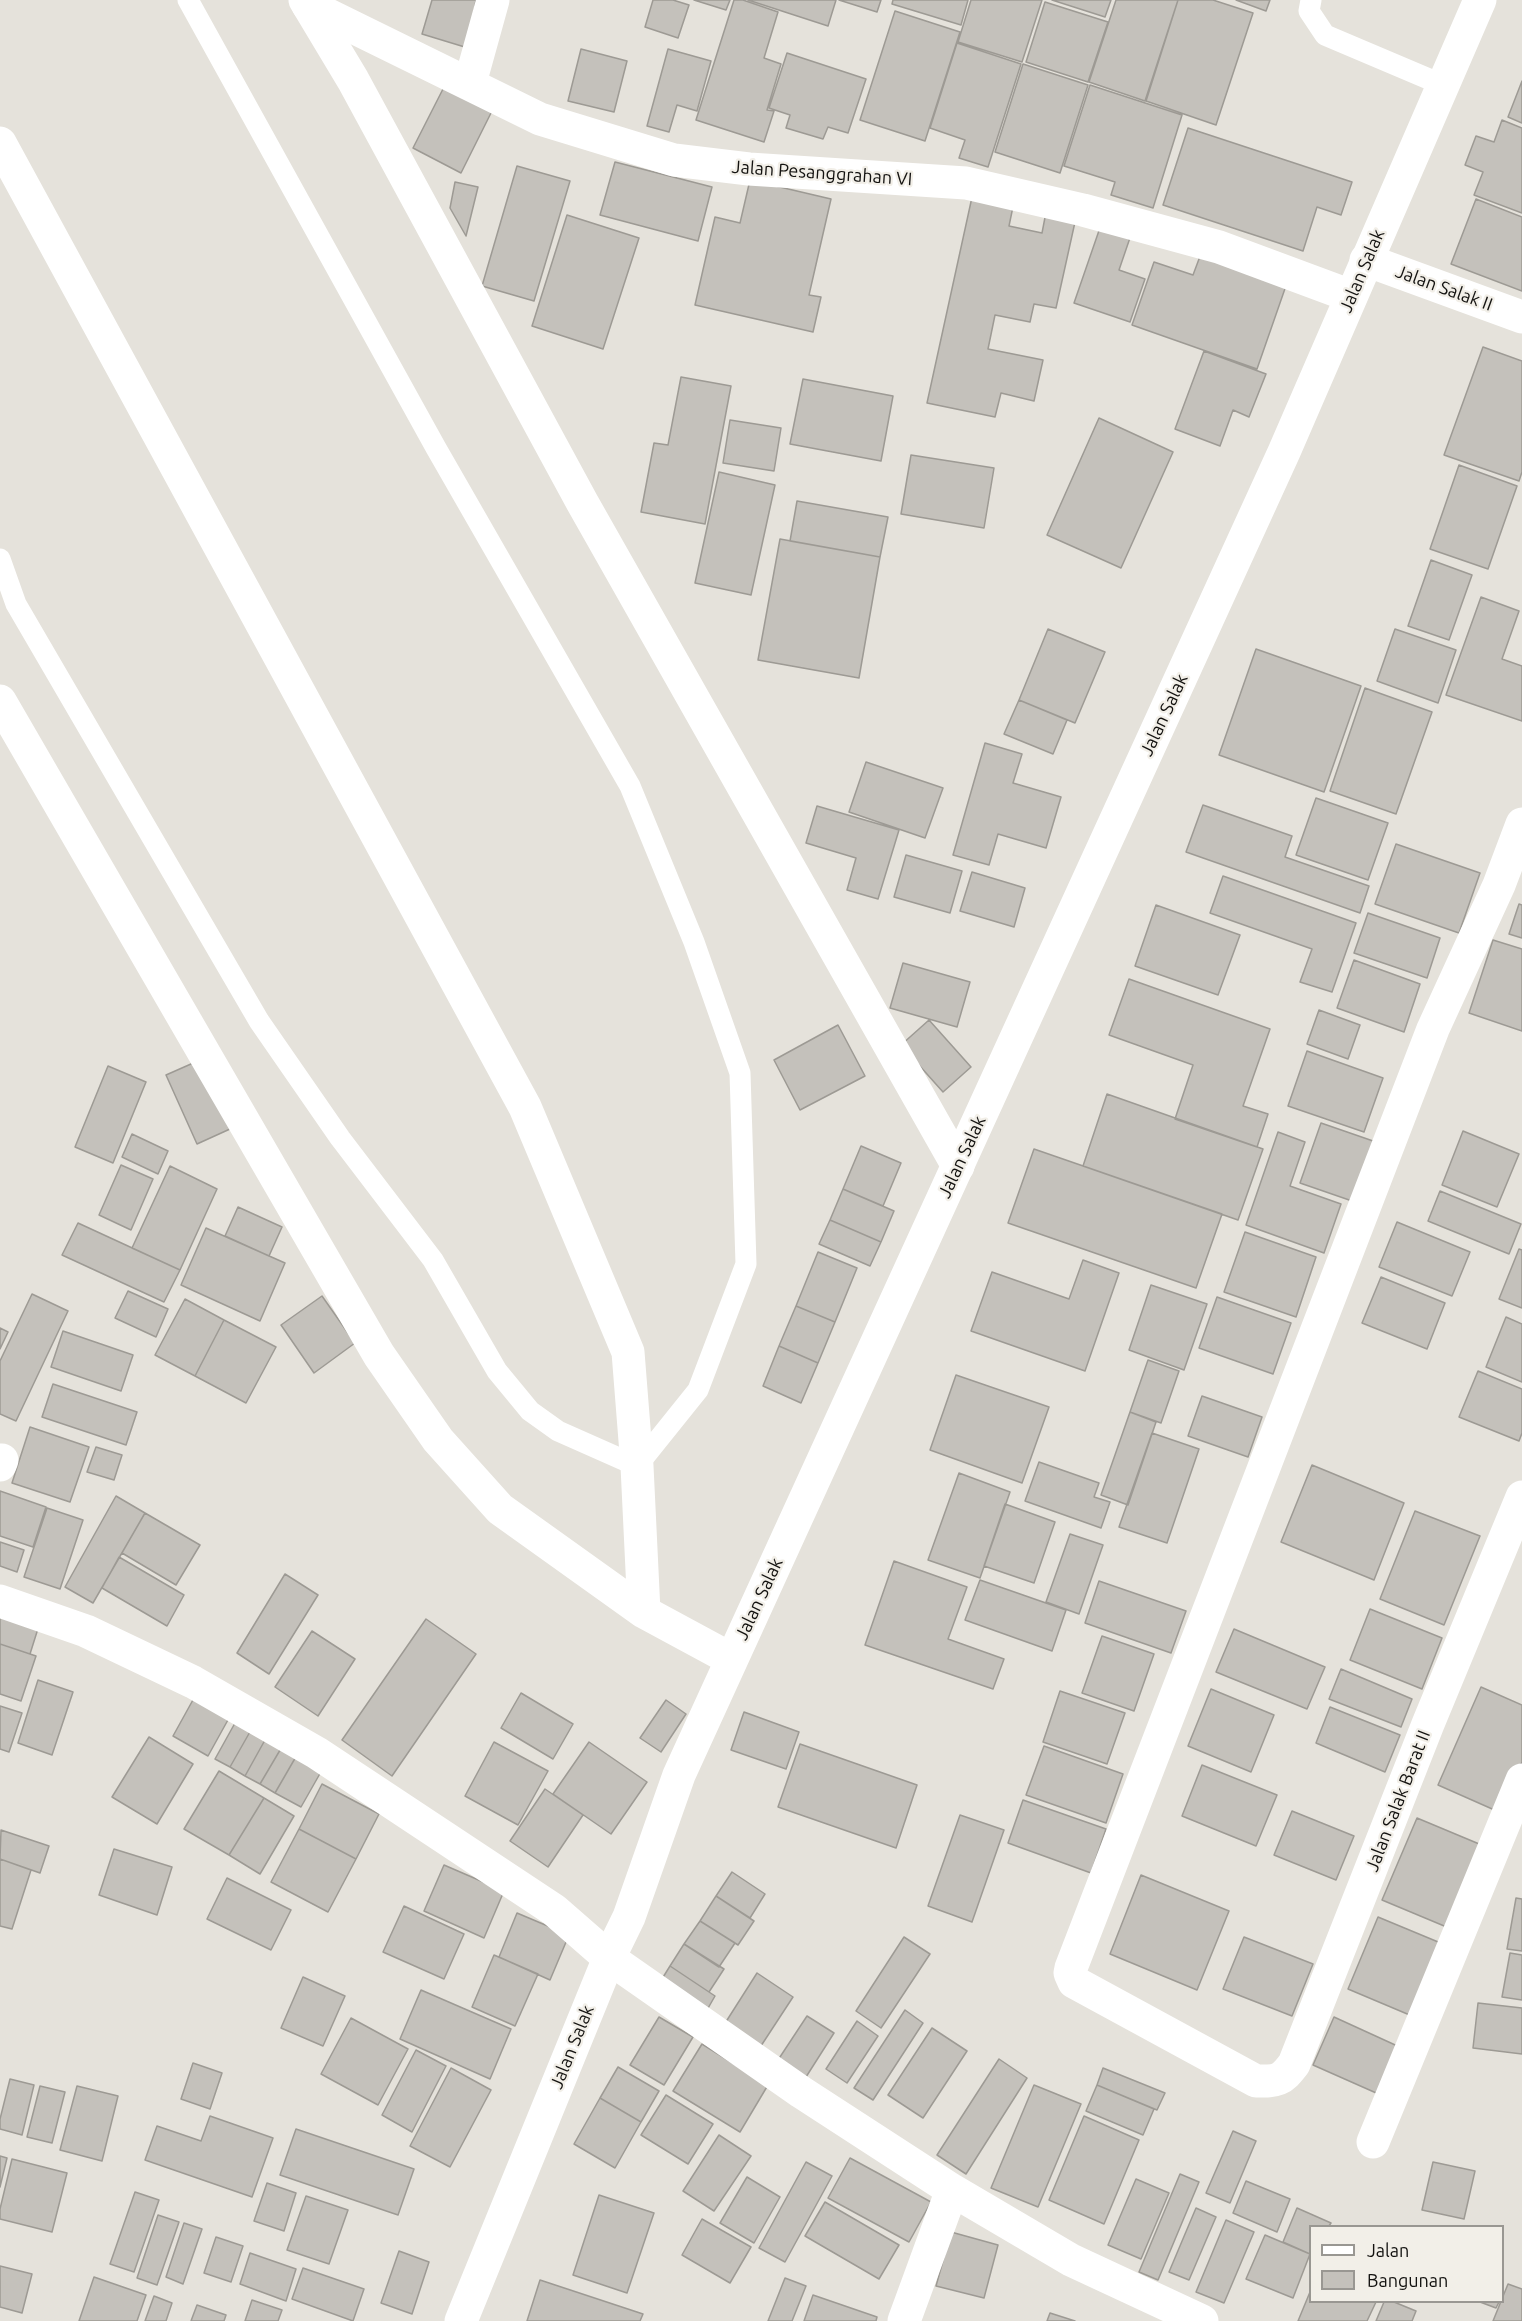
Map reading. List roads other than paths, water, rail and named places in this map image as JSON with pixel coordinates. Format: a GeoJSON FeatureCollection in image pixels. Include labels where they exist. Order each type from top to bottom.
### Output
{"type":"FeatureCollection","features":[{"type":"Feature","properties":{"kind":"street"},"geometry":{"type":"LineString","coordinates":[[470,83],[494,0]]}},
{"type":"Feature","properties":{"kind":"street","name":"Jalan Salak"},"geometry":{"type":"LineString","coordinates":[[460,2321],[609,1958],[629,1917],[679,1775],[1284,452],[1480,0]]}},
{"type":"Feature","properties":{"kind":"street"},"geometry":{"type":"LineString","coordinates":[[307,3],[352,80],[588,512],[958,1166]]}},
{"type":"Feature","properties":{"kind":"street","name":"Jalan Pesanggrahan VI"},"geometry":{"type":"LineString","coordinates":[[307,3],[342,23],[470,83],[540,119],[674,160],[749,169],[966,183],[1083,210],[1220,247],[1352,297]]}},
{"type":"Feature","properties":{"kind":"street"},"geometry":{"type":"LineString","coordinates":[[0,143],[525,1107],[628,1352],[637,1466],[644,1612]]}},
{"type":"Feature","properties":{"kind":"street","name":"Jalan Salak II"},"geometry":{"type":"LineString","coordinates":[[1366,260],[1522,317]]}},
{"type":"Feature","properties":{"kind":"street"},"geometry":{"type":"LineString","coordinates":[[0,701],[379,1355],[438,1440],[500,1509],[644,1612],[731,1659]]}},
{"type":"Feature","properties":{"kind":"street","name":"Jalan Salak Barat II"},"geometry":{"type":"LineString","coordinates":[[1522,824],[1499,885],[1433,1029],[1070,1973],[1074,1982],[1256,2081],[1284,2078],[1294,2064],[1428,1724],[1522,1497]]}},
{"type":"Feature","properties":{"kind":"street"},"geometry":{"type":"LineString","coordinates":[[0,1600],[86,1631],[193,1682],[317,1753],[554,1910],[609,1958],[801,2092],[952,2190],[1071,2260],[1202,2321]]}},
{"type":"Feature","properties":{"kind":"street"},"geometry":{"type":"LineString","coordinates":[[1373,2142],[1522,1780]]}},
{"type":"Feature","properties":{"kind":"street"},"geometry":{"type":"LineString","coordinates":[[904,2321],[952,2190]]}},
{"type":"Feature","properties":{"kind":"lane"},"geometry":{"type":"LineString","coordinates":[[0,559],[15,604],[259,1021],[340,1138],[433,1260],[497,1371],[530,1411],[558,1431],[637,1466],[698,1390],[746,1264],[740,1073],[694,942],[630,786],[436,448],[188,0]]}},
{"type":"Feature","properties":{"kind":"lane"},"geometry":{"type":"LineString","coordinates":[[1311,0],[1309,11],[1325,35],[1443,85]]}}]}
